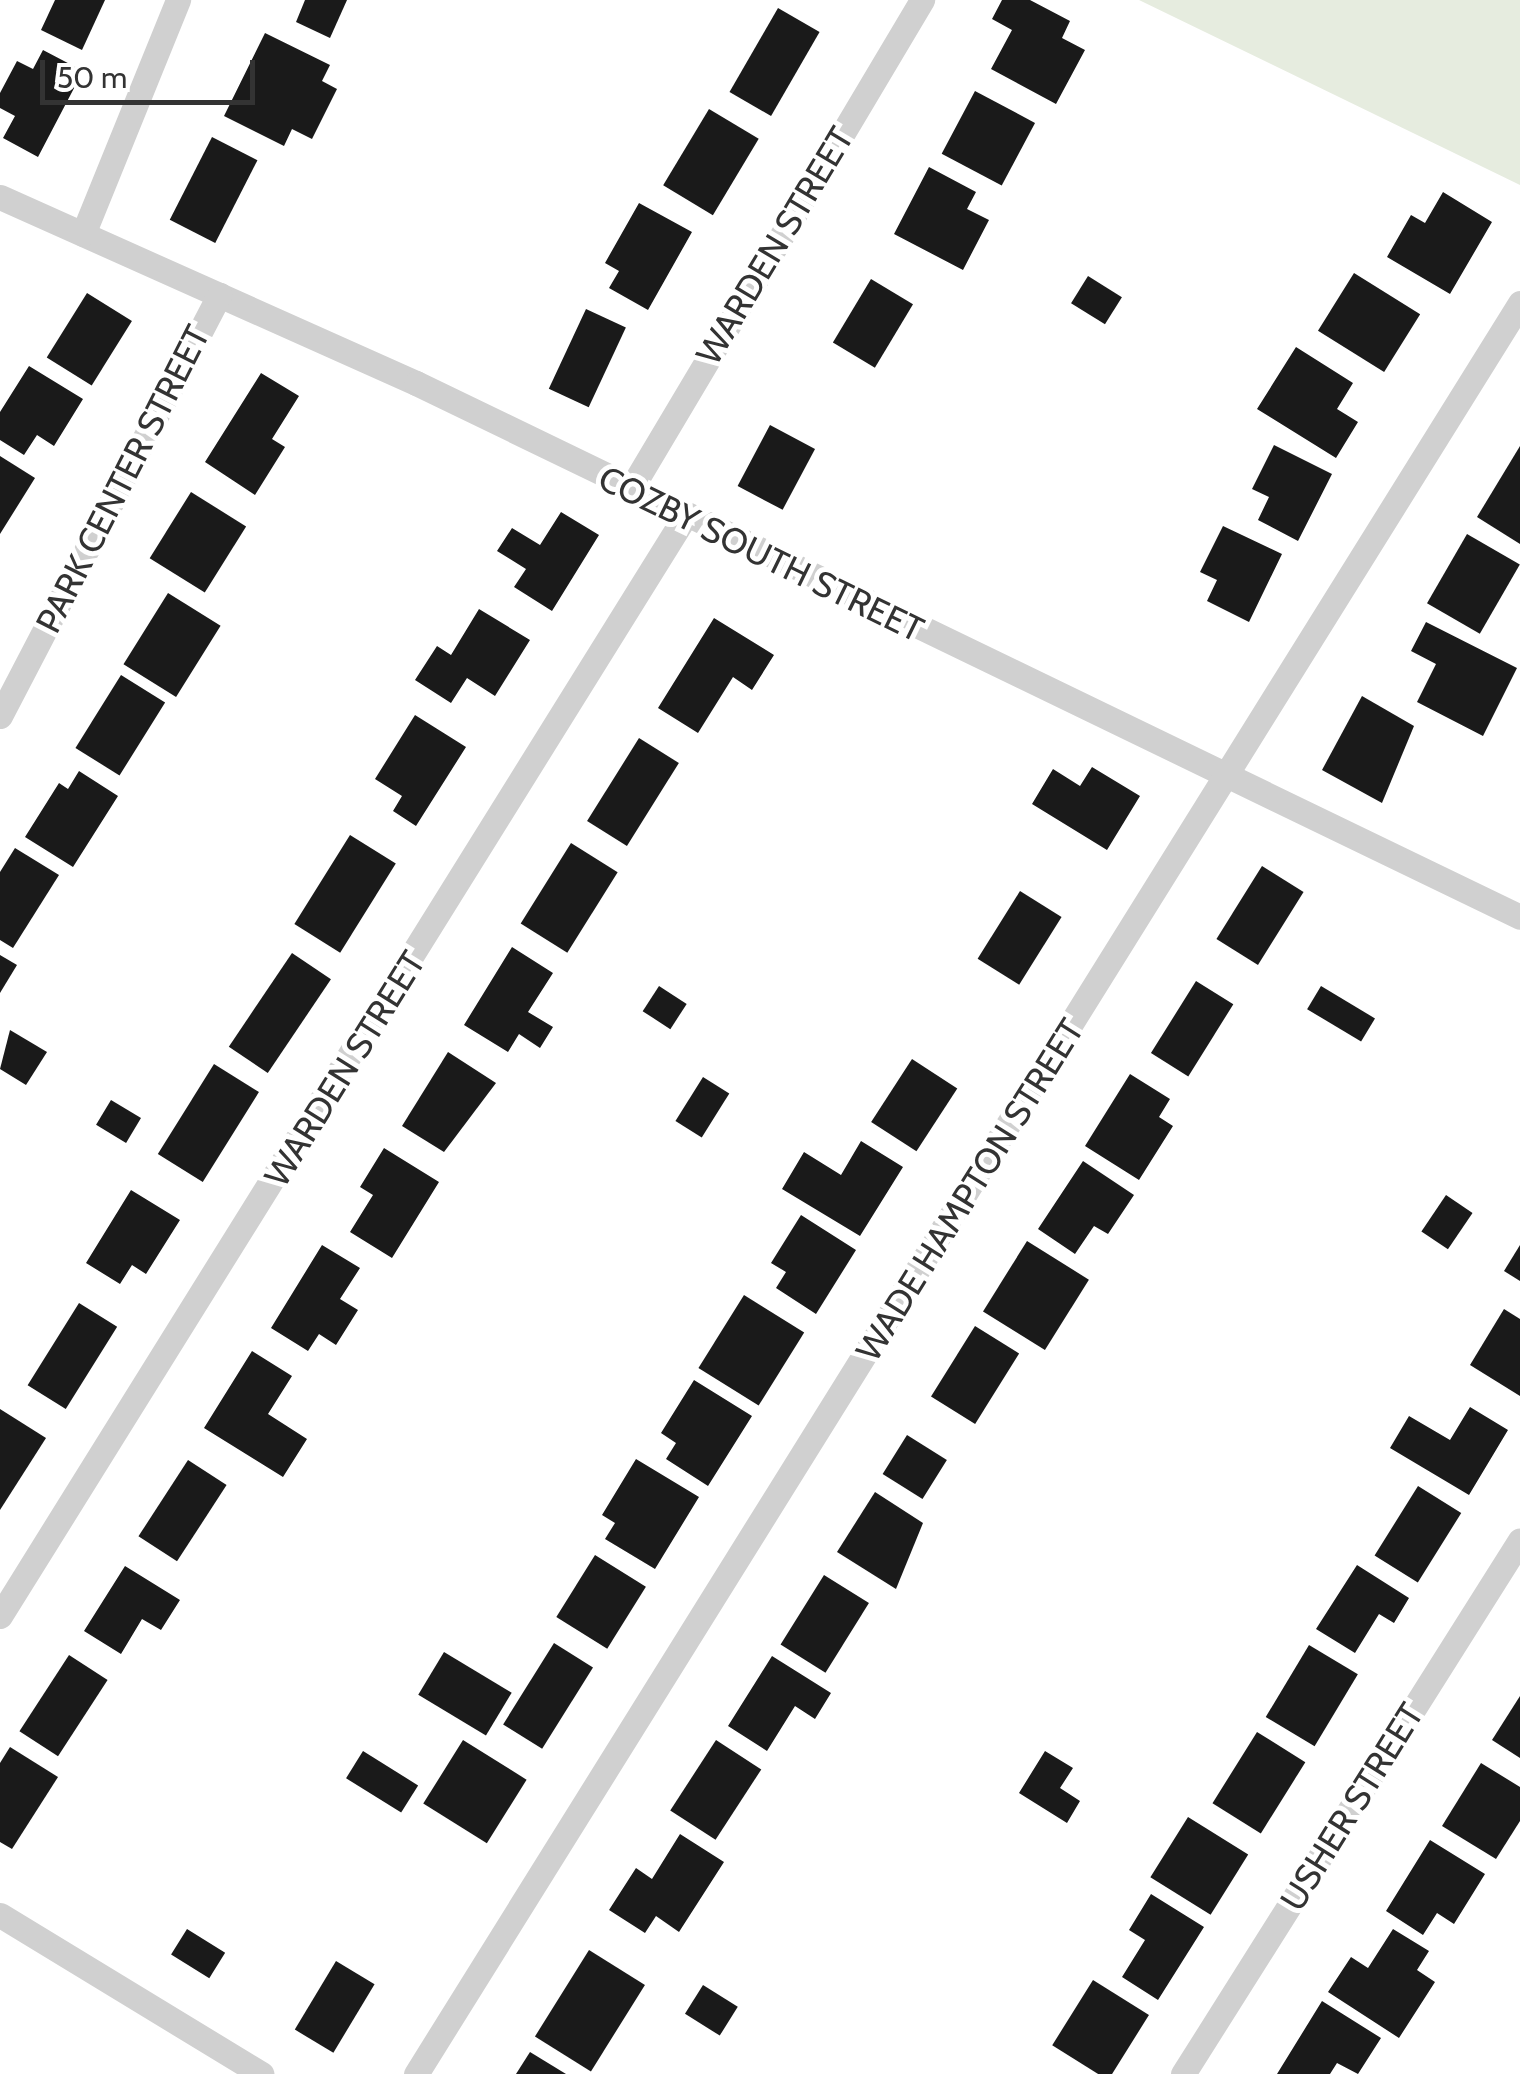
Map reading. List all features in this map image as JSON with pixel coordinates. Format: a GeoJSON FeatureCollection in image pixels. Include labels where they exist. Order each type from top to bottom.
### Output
{"type":"FeatureCollection","features":[{"type":"Feature","properties":{"kind":"street"},"geometry":{"type":"LineString","coordinates":[[83,234],[178,0]]}},
{"type":"Feature","properties":{"kind":"street","name":"WARDEN STREET"},"geometry":{"type":"LineString","coordinates":[[629,492],[922,0]]}},
{"type":"Feature","properties":{"kind":"street","name":"COZBY SOUTH STREET"},"geometry":{"type":"LineString","coordinates":[[0,197],[219,295],[1520,917]]}},
{"type":"Feature","properties":{"kind":"street","name":"PARK CENTER STREET"},"geometry":{"type":"LineString","coordinates":[[0,716],[219,295]]}},
{"type":"Feature","properties":{"kind":"street","name":"WADE HAMPTON STREET"},"geometry":{"type":"LineString","coordinates":[[416,2074],[1229,777],[1520,302]]}},
{"type":"Feature","properties":{"kind":"street","name":"WARDEN STREET"},"geometry":{"type":"LineString","coordinates":[[0,1616],[684,518]]}},
{"type":"Feature","properties":{"kind":"street","name":"USHER STREET"},"geometry":{"type":"LineString","coordinates":[[1183,2074],[1520,1540]]}},
{"type":"Feature","properties":{"kind":"street"},"geometry":{"type":"LineString","coordinates":[[0,1916],[261,2074]]}},
{"type":"Feature","properties":{"kind":"shaded area"},"geometry":{"type":"Polygon","coordinates":[[[1139,0],[1520,0],[1520,185],[1139,0]]]}},
{"type":"Feature","properties":{"kind":"building"},"geometry":{"type":"Polygon","coordinates":[[[55,0],[105,0],[82,50],[41,30],[55,0]]]}},
{"type":"Feature","properties":{"kind":"building"},"geometry":{"type":"Polygon","coordinates":[[[305,0],[347,0],[330,38],[296,22],[305,0]]]}},
{"type":"Feature","properties":{"kind":"building"},"geometry":{"type":"Polygon","coordinates":[[[1002,0],[1030,0],[1070,21],[1062,38],[1085,50],[1056,104],[991,69],[1012,30],[992,19],[1002,0]]]}},
{"type":"Feature","properties":{"kind":"building"},"geometry":{"type":"Polygon","coordinates":[[[778,8],[820,32],[771,116],[730,92],[778,8]]]}},
{"type":"Feature","properties":{"kind":"building"},"geometry":{"type":"Polygon","coordinates":[[[265,33],[330,65],[322,81],[337,89],[312,139],[292,129],[284,146],[224,116],[265,33]]]}},
{"type":"Feature","properties":{"kind":"building"},"geometry":{"type":"Polygon","coordinates":[[[43,50],[83,71],[38,157],[3,138],[15,116],[0,108],[0,93],[17,61],[33,69],[43,50]]]}},
{"type":"Feature","properties":{"kind":"building"},"geometry":{"type":"Polygon","coordinates":[[[975,91],[1035,123],[1002,186],[942,154],[975,91]]]}},
{"type":"Feature","properties":{"kind":"building"},"geometry":{"type":"Polygon","coordinates":[[[709,109],[759,139],[713,215],[663,185],[709,109]]]}},
{"type":"Feature","properties":{"kind":"building"},"geometry":{"type":"Polygon","coordinates":[[[212,137],[257,160],[215,243],[170,220],[212,137]]]}},
{"type":"Feature","properties":{"kind":"building"},"geometry":{"type":"Polygon","coordinates":[[[929,167],[976,192],[967,209],[989,220],[963,270],[894,234],[929,167]]]}},
{"type":"Feature","properties":{"kind":"building"},"geometry":{"type":"Polygon","coordinates":[[[1443,192],[1492,222],[1450,294],[1387,257],[1411,215],[1425,223],[1443,192]]]}},
{"type":"Feature","properties":{"kind":"building"},"geometry":{"type":"Polygon","coordinates":[[[639,203],[692,232],[648,310],[609,288],[619,271],[605,263],[639,203]]]}},
{"type":"Feature","properties":{"kind":"building"},"geometry":{"type":"Polygon","coordinates":[[[1354,273],[1420,314],[1384,372],[1318,331],[1354,273]]]}},
{"type":"Feature","properties":{"kind":"building"},"geometry":{"type":"Polygon","coordinates":[[[1088,276],[1122,297],[1105,324],[1071,303],[1088,276]]]}},
{"type":"Feature","properties":{"kind":"building"},"geometry":{"type":"Polygon","coordinates":[[[871,279],[913,304],[875,368],[833,342],[871,279]]]}},
{"type":"Feature","properties":{"kind":"building"},"geometry":{"type":"Polygon","coordinates":[[[87,293],[132,321],[92,386],[47,357],[87,293]]]}},
{"type":"Feature","properties":{"kind":"building"},"geometry":{"type":"Polygon","coordinates":[[[586,309],[626,328],[589,407],[549,389],[586,309]]]}},
{"type":"Feature","properties":{"kind":"building"},"geometry":{"type":"Polygon","coordinates":[[[1296,347],[1353,383],[1337,409],[1358,422],[1336,458],[1257,409],[1296,347]]]}},
{"type":"Feature","properties":{"kind":"building"},"geometry":{"type":"Polygon","coordinates":[[[29,366],[83,399],[54,446],[37,435],[24,455],[0,440],[0,412],[29,366]]]}},
{"type":"Feature","properties":{"kind":"building"},"geometry":{"type":"Polygon","coordinates":[[[261,373],[299,396],[272,439],[285,447],[255,495],[205,462],[261,373]]]}},
{"type":"Feature","properties":{"kind":"building"},"geometry":{"type":"Polygon","coordinates":[[[770,425],[815,449],[783,510],[738,486],[770,425]]]}},
{"type":"Feature","properties":{"kind":"building"},"geometry":{"type":"Polygon","coordinates":[[[1274,445],[1332,474],[1298,541],[1258,520],[1269,497],[1252,489],[1274,445]]]}},
{"type":"Feature","properties":{"kind":"building"},"geometry":{"type":"Polygon","coordinates":[[[1520,446],[1520,544],[1477,517],[1520,446]]]}},
{"type":"Feature","properties":{"kind":"building"},"geometry":{"type":"Polygon","coordinates":[[[0,456],[35,478],[0,534],[0,456]]]}},
{"type":"Feature","properties":{"kind":"building"},"geometry":{"type":"Polygon","coordinates":[[[191,492],[246,526],[205,593],[150,558],[191,492]]]}},
{"type":"Feature","properties":{"kind":"building"},"geometry":{"type":"Polygon","coordinates":[[[561,512],[599,535],[552,611],[514,587],[526,569],[497,551],[512,528],[540,545],[561,512]]]}},
{"type":"Feature","properties":{"kind":"building"},"geometry":{"type":"Polygon","coordinates":[[[1223,526],[1282,554],[1249,622],[1207,601],[1217,580],[1200,572],[1223,526]]]}},
{"type":"Feature","properties":{"kind":"building"},"geometry":{"type":"Polygon","coordinates":[[[1467,534],[1520,564],[1480,634],[1427,603],[1467,534]]]}},
{"type":"Feature","properties":{"kind":"building"},"geometry":{"type":"Polygon","coordinates":[[[168,593],[221,626],[176,697],[123,664],[168,593]]]}},
{"type":"Feature","properties":{"kind":"building"},"geometry":{"type":"Polygon","coordinates":[[[479,609],[530,640],[495,696],[467,678],[451,703],[415,680],[437,646],[451,655],[479,609]]]}},
{"type":"Feature","properties":{"kind":"building"},"geometry":{"type":"Polygon","coordinates":[[[714,618],[774,655],[752,690],[733,677],[698,733],[658,708],[714,618]]]}},
{"type":"Feature","properties":{"kind":"building"},"geometry":{"type":"Polygon","coordinates":[[[1426,622],[1517,668],[1483,736],[1417,702],[1436,664],[1411,651],[1426,622]]]}},
{"type":"Feature","properties":{"kind":"building"},"geometry":{"type":"Polygon","coordinates":[[[121,675],[165,703],[120,775],[75,748],[121,675]]]}},
{"type":"Feature","properties":{"kind":"building"},"geometry":{"type":"Polygon","coordinates":[[[1362,696],[1414,726],[1382,803],[1322,770],[1362,696]]]}},
{"type":"Feature","properties":{"kind":"building"},"geometry":{"type":"Polygon","coordinates":[[[415,715],[466,747],[416,826],[393,811],[402,796],[375,779],[415,715]]]}},
{"type":"Feature","properties":{"kind":"building"},"geometry":{"type":"Polygon","coordinates":[[[639,738],[679,763],[627,846],[587,821],[639,738]]]}},
{"type":"Feature","properties":{"kind":"building"},"geometry":{"type":"Polygon","coordinates":[[[1092,767],[1140,796],[1107,850],[1032,804],[1053,769],[1080,786],[1092,767]]]}},
{"type":"Feature","properties":{"kind":"building"},"geometry":{"type":"Polygon","coordinates":[[[79,771],[118,796],[73,867],[25,837],[59,783],[68,789],[79,771]]]}},
{"type":"Feature","properties":{"kind":"building"},"geometry":{"type":"Polygon","coordinates":[[[350,835],[396,864],[340,953],[294,924],[350,835]]]}},
{"type":"Feature","properties":{"kind":"building"},"geometry":{"type":"Polygon","coordinates":[[[571,843],[618,872],[567,953],[521,924],[571,843]]]}},
{"type":"Feature","properties":{"kind":"building"},"geometry":{"type":"Polygon","coordinates":[[[15,848],[59,875],[13,948],[0,940],[0,872],[15,848]]]}},
{"type":"Feature","properties":{"kind":"building"},"geometry":{"type":"Polygon","coordinates":[[[1262,866],[1304,892],[1258,965],[1216,939],[1262,866]]]}},
{"type":"Feature","properties":{"kind":"building"},"geometry":{"type":"Polygon","coordinates":[[[1020,891],[1062,917],[1019,985],[978,959],[1020,891]]]}},
{"type":"Feature","properties":{"kind":"building"},"geometry":{"type":"Polygon","coordinates":[[[512,947],[553,973],[528,1012],[553,1027],[540,1048],[519,1034],[508,1052],[464,1025],[512,947]]]}},
{"type":"Feature","properties":{"kind":"building"},"geometry":{"type":"Polygon","coordinates":[[[292,953],[331,979],[268,1073],[229,1047],[292,953]]]}},
{"type":"Feature","properties":{"kind":"building"},"geometry":{"type":"Polygon","coordinates":[[[0,955],[17,965],[0,993],[0,955]]]}},
{"type":"Feature","properties":{"kind":"building"},"geometry":{"type":"Polygon","coordinates":[[[1196,981],[1233,1004],[1188,1076],[1151,1053],[1196,981]]]}},
{"type":"Feature","properties":{"kind":"building"},"geometry":{"type":"Polygon","coordinates":[[[659,986],[687,1004],[670,1029],[643,1011],[659,986]]]}},
{"type":"Feature","properties":{"kind":"building"},"geometry":{"type":"Polygon","coordinates":[[[1321,986],[1375,1018],[1361,1042],[1307,1009],[1321,986]]]}},
{"type":"Feature","properties":{"kind":"building"},"geometry":{"type":"Polygon","coordinates":[[[10,1030],[47,1052],[26,1085],[0,1069],[10,1030]]]}},
{"type":"Feature","properties":{"kind":"building"},"geometry":{"type":"Polygon","coordinates":[[[448,1052],[496,1083],[444,1152],[402,1126],[448,1052]]]}},
{"type":"Feature","properties":{"kind":"building"},"geometry":{"type":"Polygon","coordinates":[[[912,1059],[957,1088],[916,1151],[871,1122],[912,1059]]]}},
{"type":"Feature","properties":{"kind":"building"},"geometry":{"type":"Polygon","coordinates":[[[214,1064],[259,1092],[203,1182],[158,1154],[214,1064]]]}},
{"type":"Feature","properties":{"kind":"building"},"geometry":{"type":"Polygon","coordinates":[[[1130,1074],[1170,1099],[1159,1117],[1173,1126],[1139,1180],[1085,1146],[1130,1074]]]}},
{"type":"Feature","properties":{"kind":"building"},"geometry":{"type":"Polygon","coordinates":[[[703,1077],[729,1093],[702,1138],[675,1121],[703,1077]]]}},
{"type":"Feature","properties":{"kind":"building"},"geometry":{"type":"Polygon","coordinates":[[[111,1100],[141,1118],[126,1143],[96,1125],[111,1100]]]}},
{"type":"Feature","properties":{"kind":"building"},"geometry":{"type":"Polygon","coordinates":[[[861,1141],[903,1167],[860,1236],[782,1189],[804,1152],[841,1175],[861,1141]]]}},
{"type":"Feature","properties":{"kind":"building"},"geometry":{"type":"Polygon","coordinates":[[[384,1148],[439,1182],[392,1258],[350,1232],[373,1195],[360,1187],[384,1148]]]}},
{"type":"Feature","properties":{"kind":"building"},"geometry":{"type":"Polygon","coordinates":[[[1083,1161],[1134,1195],[1108,1234],[1094,1226],[1075,1254],[1038,1229],[1083,1161]]]}},
{"type":"Feature","properties":{"kind":"building"},"geometry":{"type":"Polygon","coordinates":[[[131,1190],[180,1220],[146,1274],[132,1265],[120,1284],[86,1263],[131,1190]]]}},
{"type":"Feature","properties":{"kind":"building"},"geometry":{"type":"Polygon","coordinates":[[[1446,1195],[1473,1213],[1448,1249],[1421,1231],[1446,1195]]]}},
{"type":"Feature","properties":{"kind":"building"},"geometry":{"type":"Polygon","coordinates":[[[801,1215],[856,1250],[816,1314],[776,1288],[786,1272],[771,1263],[801,1215]]]}},
{"type":"Feature","properties":{"kind":"building"},"geometry":{"type":"Polygon","coordinates":[[[1027,1241],[1089,1280],[1045,1350],[983,1311],[1027,1241]]]}},
{"type":"Feature","properties":{"kind":"building"},"geometry":{"type":"Polygon","coordinates":[[[322,1245],[360,1268],[340,1299],[358,1310],[336,1345],[319,1334],[308,1351],[271,1328],[322,1245]]]}},
{"type":"Feature","properties":{"kind":"building"},"geometry":{"type":"Polygon","coordinates":[[[1520,1245],[1520,1281],[1504,1271],[1520,1245]]]}},
{"type":"Feature","properties":{"kind":"building"},"geometry":{"type":"Polygon","coordinates":[[[744,1295],[804,1333],[759,1406],[698,1368],[744,1295]]]}},
{"type":"Feature","properties":{"kind":"building"},"geometry":{"type":"Polygon","coordinates":[[[79,1303],[117,1327],[66,1409],[28,1385],[79,1303]]]}},
{"type":"Feature","properties":{"kind":"building"},"geometry":{"type":"Polygon","coordinates":[[[1504,1309],[1520,1319],[1520,1396],[1470,1365],[1504,1309]]]}},
{"type":"Feature","properties":{"kind":"building"},"geometry":{"type":"Polygon","coordinates":[[[975,1326],[1019,1354],[975,1424],[931,1396],[975,1326]]]}},
{"type":"Feature","properties":{"kind":"building"},"geometry":{"type":"Polygon","coordinates":[[[252,1351],[292,1376],[268,1414],[307,1439],[283,1477],[204,1428],[252,1351]]]}},
{"type":"Feature","properties":{"kind":"building"},"geometry":{"type":"Polygon","coordinates":[[[694,1380],[752,1416],[708,1486],[666,1459],[676,1443],[661,1433],[694,1380]]]}},
{"type":"Feature","properties":{"kind":"building"},"geometry":{"type":"Polygon","coordinates":[[[1470,1407],[1508,1430],[1469,1495],[1390,1448],[1409,1416],[1450,1440],[1470,1407]]]}},
{"type":"Feature","properties":{"kind":"building"},"geometry":{"type":"Polygon","coordinates":[[[0,1409],[46,1438],[0,1510],[0,1409]]]}},
{"type":"Feature","properties":{"kind":"building"},"geometry":{"type":"Polygon","coordinates":[[[907,1435],[947,1460],[922,1499],[883,1474],[907,1435]]]}},
{"type":"Feature","properties":{"kind":"building"},"geometry":{"type":"Polygon","coordinates":[[[636,1459],[699,1497],[655,1569],[605,1539],[615,1523],[602,1515],[636,1459]]]}},
{"type":"Feature","properties":{"kind":"building"},"geometry":{"type":"Polygon","coordinates":[[[188,1460],[227,1485],[177,1561],[138,1536],[188,1460]]]}},
{"type":"Feature","properties":{"kind":"building"},"geometry":{"type":"Polygon","coordinates":[[[1418,1486],[1461,1513],[1418,1583],[1375,1556],[1418,1486]]]}},
{"type":"Feature","properties":{"kind":"building"},"geometry":{"type":"Polygon","coordinates":[[[875,1492],[923,1523],[896,1589],[837,1552],[875,1492]]]}},
{"type":"Feature","properties":{"kind":"building"},"geometry":{"type":"Polygon","coordinates":[[[595,1555],[646,1587],[607,1649],[556,1617],[595,1555]]]}},
{"type":"Feature","properties":{"kind":"building"},"geometry":{"type":"Polygon","coordinates":[[[1357,1565],[1409,1598],[1394,1623],[1379,1614],[1355,1653],[1316,1629],[1357,1565]]]}},
{"type":"Feature","properties":{"kind":"building"},"geometry":{"type":"Polygon","coordinates":[[[125,1566],[180,1600],[161,1630],[142,1619],[121,1654],[84,1631],[125,1566]]]}},
{"type":"Feature","properties":{"kind":"building"},"geometry":{"type":"Polygon","coordinates":[[[824,1575],[869,1603],[825,1673],[781,1645],[824,1575]]]}},
{"type":"Feature","properties":{"kind":"building"},"geometry":{"type":"Polygon","coordinates":[[[554,1643],[593,1667],[542,1749],[503,1724],[554,1643]]]}},
{"type":"Feature","properties":{"kind":"building"},"geometry":{"type":"Polygon","coordinates":[[[1309,1645],[1358,1674],[1315,1746],[1266,1717],[1309,1645]]]}},
{"type":"Feature","properties":{"kind":"building"},"geometry":{"type":"Polygon","coordinates":[[[444,1652],[512,1693],[486,1736],[418,1695],[444,1652]]]}},
{"type":"Feature","properties":{"kind":"building"},"geometry":{"type":"Polygon","coordinates":[[[69,1655],[108,1680],[58,1756],[19,1731],[69,1655]]]}},
{"type":"Feature","properties":{"kind":"building"},"geometry":{"type":"Polygon","coordinates":[[[772,1656],[831,1693],[815,1719],[795,1706],[767,1751],[728,1726],[772,1656]]]}},
{"type":"Feature","properties":{"kind":"building"},"geometry":{"type":"Polygon","coordinates":[[[1520,1696],[1520,1758],[1492,1740],[1520,1696]]]}},
{"type":"Feature","properties":{"kind":"building"},"geometry":{"type":"Polygon","coordinates":[[[1257,1732],[1305,1762],[1261,1833],[1212,1803],[1257,1732]]]}},
{"type":"Feature","properties":{"kind":"building"},"geometry":{"type":"Polygon","coordinates":[[[463,1740],[527,1780],[487,1843],[423,1804],[463,1740]]]}},
{"type":"Feature","properties":{"kind":"building"},"geometry":{"type":"Polygon","coordinates":[[[716,1740],[761,1769],[716,1840],[670,1810],[716,1740]]]}},
{"type":"Feature","properties":{"kind":"building"},"geometry":{"type":"Polygon","coordinates":[[[10,1747],[58,1777],[12,1849],[0,1842],[0,1763],[10,1747]]]}},
{"type":"Feature","properties":{"kind":"building"},"geometry":{"type":"Polygon","coordinates":[[[363,1751],[418,1785],[401,1813],[346,1778],[363,1751]]]}},
{"type":"Feature","properties":{"kind":"building"},"geometry":{"type":"Polygon","coordinates":[[[1045,1751],[1073,1768],[1060,1788],[1080,1801],[1067,1823],[1019,1793],[1045,1751]]]}},
{"type":"Feature","properties":{"kind":"building"},"geometry":{"type":"Polygon","coordinates":[[[1481,1763],[1520,1787],[1520,1821],[1496,1859],[1442,1826],[1481,1763]]]}},
{"type":"Feature","properties":{"kind":"building"},"geometry":{"type":"Polygon","coordinates":[[[1188,1817],[1248,1855],[1211,1915],[1150,1877],[1188,1817]]]}},
{"type":"Feature","properties":{"kind":"building"},"geometry":{"type":"Polygon","coordinates":[[[680,1834],[724,1862],[679,1932],[656,1916],[645,1933],[609,1910],[636,1868],[652,1879],[680,1834]]]}},
{"type":"Feature","properties":{"kind":"building"},"geometry":{"type":"Polygon","coordinates":[[[1430,1840],[1485,1874],[1454,1924],[1437,1913],[1423,1935],[1386,1911],[1430,1840]]]}},
{"type":"Feature","properties":{"kind":"building"},"geometry":{"type":"Polygon","coordinates":[[[1151,1894],[1204,1927],[1158,2000],[1122,1977],[1145,1940],[1129,1930],[1151,1894]]]}},
{"type":"Feature","properties":{"kind":"building"},"geometry":{"type":"Polygon","coordinates":[[[187,1929],[225,1953],[209,1978],[171,1954],[187,1929]]]}},
{"type":"Feature","properties":{"kind":"building"},"geometry":{"type":"Polygon","coordinates":[[[1393,1929],[1429,1951],[1417,1970],[1435,1982],[1399,2038],[1328,1992],[1351,1957],[1368,1968],[1393,1929]]]}},
{"type":"Feature","properties":{"kind":"building"},"geometry":{"type":"Polygon","coordinates":[[[589,1950],[645,1985],[591,2071],[535,2037],[589,1950]]]}},
{"type":"Feature","properties":{"kind":"building"},"geometry":{"type":"Polygon","coordinates":[[[336,1961],[375,1984],[333,2053],[295,2030],[336,1961]]]}},
{"type":"Feature","properties":{"kind":"building"},"geometry":{"type":"Polygon","coordinates":[[[1093,1980],[1149,2015],[1112,2074],[1098,2074],[1052,2045],[1093,1980]]]}},
{"type":"Feature","properties":{"kind":"building"},"geometry":{"type":"Polygon","coordinates":[[[703,1985],[738,2007],[720,2036],[685,2014],[703,1985]]]}},
{"type":"Feature","properties":{"kind":"building"},"geometry":{"type":"Polygon","coordinates":[[[1322,2001],[1381,2038],[1358,2074],[1337,2063],[1330,2074],[1277,2074],[1322,2001]]]}},
{"type":"Feature","properties":{"kind":"building"},"geometry":{"type":"Polygon","coordinates":[[[530,2052],[566,2074],[516,2074],[530,2052]]]}}]}
